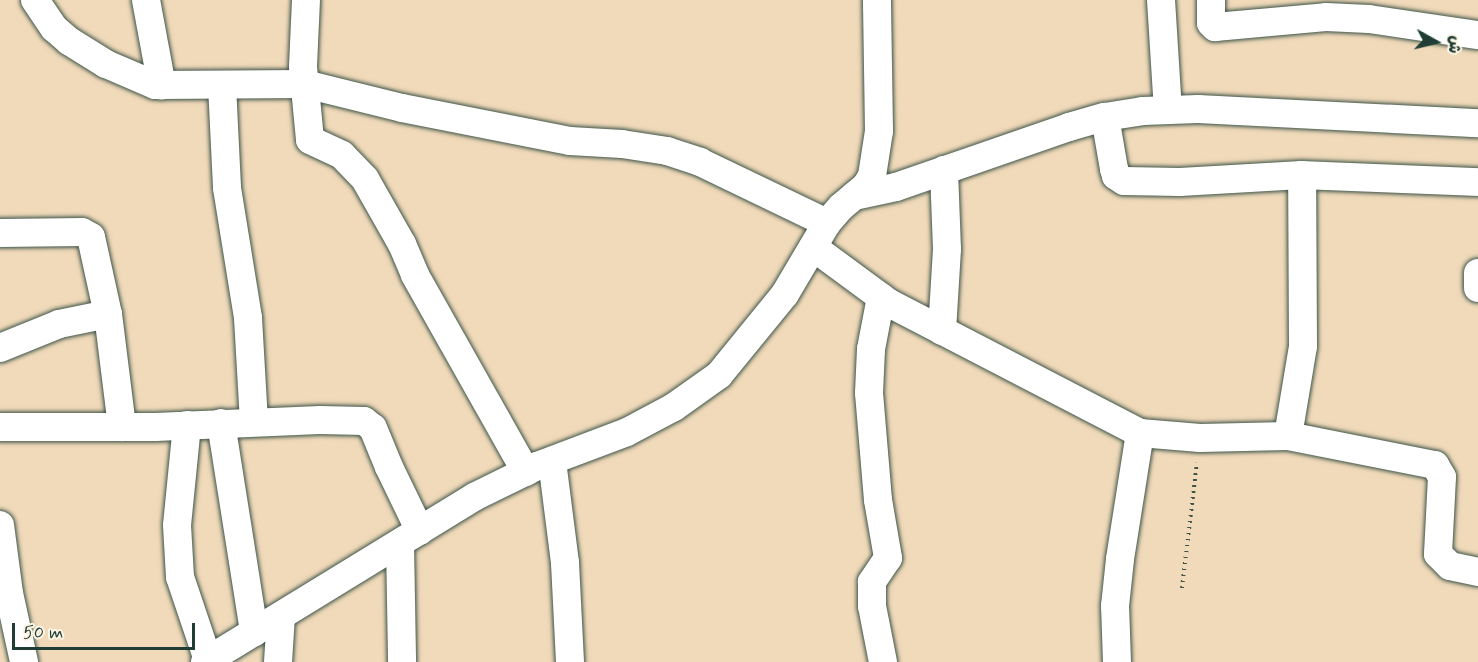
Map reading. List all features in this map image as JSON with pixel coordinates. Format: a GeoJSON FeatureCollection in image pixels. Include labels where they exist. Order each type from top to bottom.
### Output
{"type":"FeatureCollection","features":[{"type":"Feature","properties":{"kind":"street"},"geometry":{"type":"LineString","coordinates":[[35,0],[54,28],[69,41],[138,80],[162,86],[305,84],[402,108],[570,141],[622,144],[667,152],[700,162],[827,223]]}},
{"type":"Feature","properties":{"kind":"street"},"geometry":{"type":"LineString","coordinates":[[146,0],[162,86]]}},
{"type":"Feature","properties":{"kind":"street"},"geometry":{"type":"LineString","coordinates":[[306,0],[305,84],[310,140],[342,155],[365,179],[402,244],[415,275],[539,466],[565,563],[570,662]]}},
{"type":"Feature","properties":{"kind":"street"},"geometry":{"type":"LineString","coordinates":[[187,425],[177,525],[180,577],[207,661],[474,497],[539,466],[627,432],[674,407],[719,375],[785,294],[827,223],[866,186],[872,176],[877,149],[878,0]]}},
{"type":"Feature","properties":{"kind":"street"},"geometry":{"type":"LineString","coordinates":[[1161,0],[1168,110]]}},
{"type":"Feature","properties":{"kind":"street"},"geometry":{"type":"LineString","coordinates":[[1211,0],[1211,23],[1215,27],[1326,17],[1369,19],[1478,35]]}},
{"type":"Feature","properties":{"kind":"street"},"geometry":{"type":"LineString","coordinates":[[222,85],[227,188],[248,318],[254,422]]}},
{"type":"Feature","properties":{"kind":"street"},"geometry":{"type":"LineString","coordinates":[[854,196],[896,187],[1029,139],[1105,117],[1168,110],[1478,123]]}},
{"type":"Feature","properties":{"kind":"street"},"geometry":{"type":"LineString","coordinates":[[1105,117],[1116,176],[1124,181],[1180,182],[1302,175],[1478,182]]}},
{"type":"Feature","properties":{"kind":"street"},"geometry":{"type":"LineString","coordinates":[[942,331],[947,249],[944,170]]}},
{"type":"Feature","properties":{"kind":"street"},"geometry":{"type":"LineString","coordinates":[[1288,436],[1303,346],[1302,175]]}},
{"type":"Feature","properties":{"kind":"street"},"geometry":{"type":"LineString","coordinates":[[0,233],[86,234],[92,242],[108,314],[122,427]]}},
{"type":"Feature","properties":{"kind":"street"},"geometry":{"type":"LineString","coordinates":[[813,248],[881,297],[1140,433],[1200,438],[1288,436],[1436,465],[1442,477],[1438,554],[1450,566],[1478,572]]}},
{"type":"Feature","properties":{"kind":"street"},"geometry":{"type":"LineString","coordinates":[[1478,273],[1478,288]]}},
{"type":"Feature","properties":{"kind":"street"},"geometry":{"type":"LineString","coordinates":[[881,297],[871,349],[869,393],[874,464],[888,558],[872,582],[872,606],[883,662]]}},
{"type":"Feature","properties":{"kind":"street"},"geometry":{"type":"LineString","coordinates":[[0,348],[59,324],[108,314]]}},
{"type":"Feature","properties":{"kind":"street"},"geometry":{"type":"LineString","coordinates":[[0,427],[122,427],[351,419],[370,424],[410,537],[402,662]]}},
{"type":"Feature","properties":{"kind":"street"},"geometry":{"type":"LineString","coordinates":[[221,423],[254,632]]}},
{"type":"Feature","properties":{"kind":"street"},"geometry":{"type":"LineString","coordinates":[[1116,662],[1116,606],[1120,559],[1140,433]]}},
{"type":"Feature","properties":{"kind":"street"},"geometry":{"type":"LineString","coordinates":[[0,525],[9,593],[24,662]]}},
{"type":"Feature","properties":{"kind":"street"},"geometry":{"type":"LineString","coordinates":[[278,662],[281,616]]}},
{"type":"Feature","properties":{"kind":"path"},"geometry":{"type":"LineString","coordinates":[[1182,588],[1200,438]]}}]}
